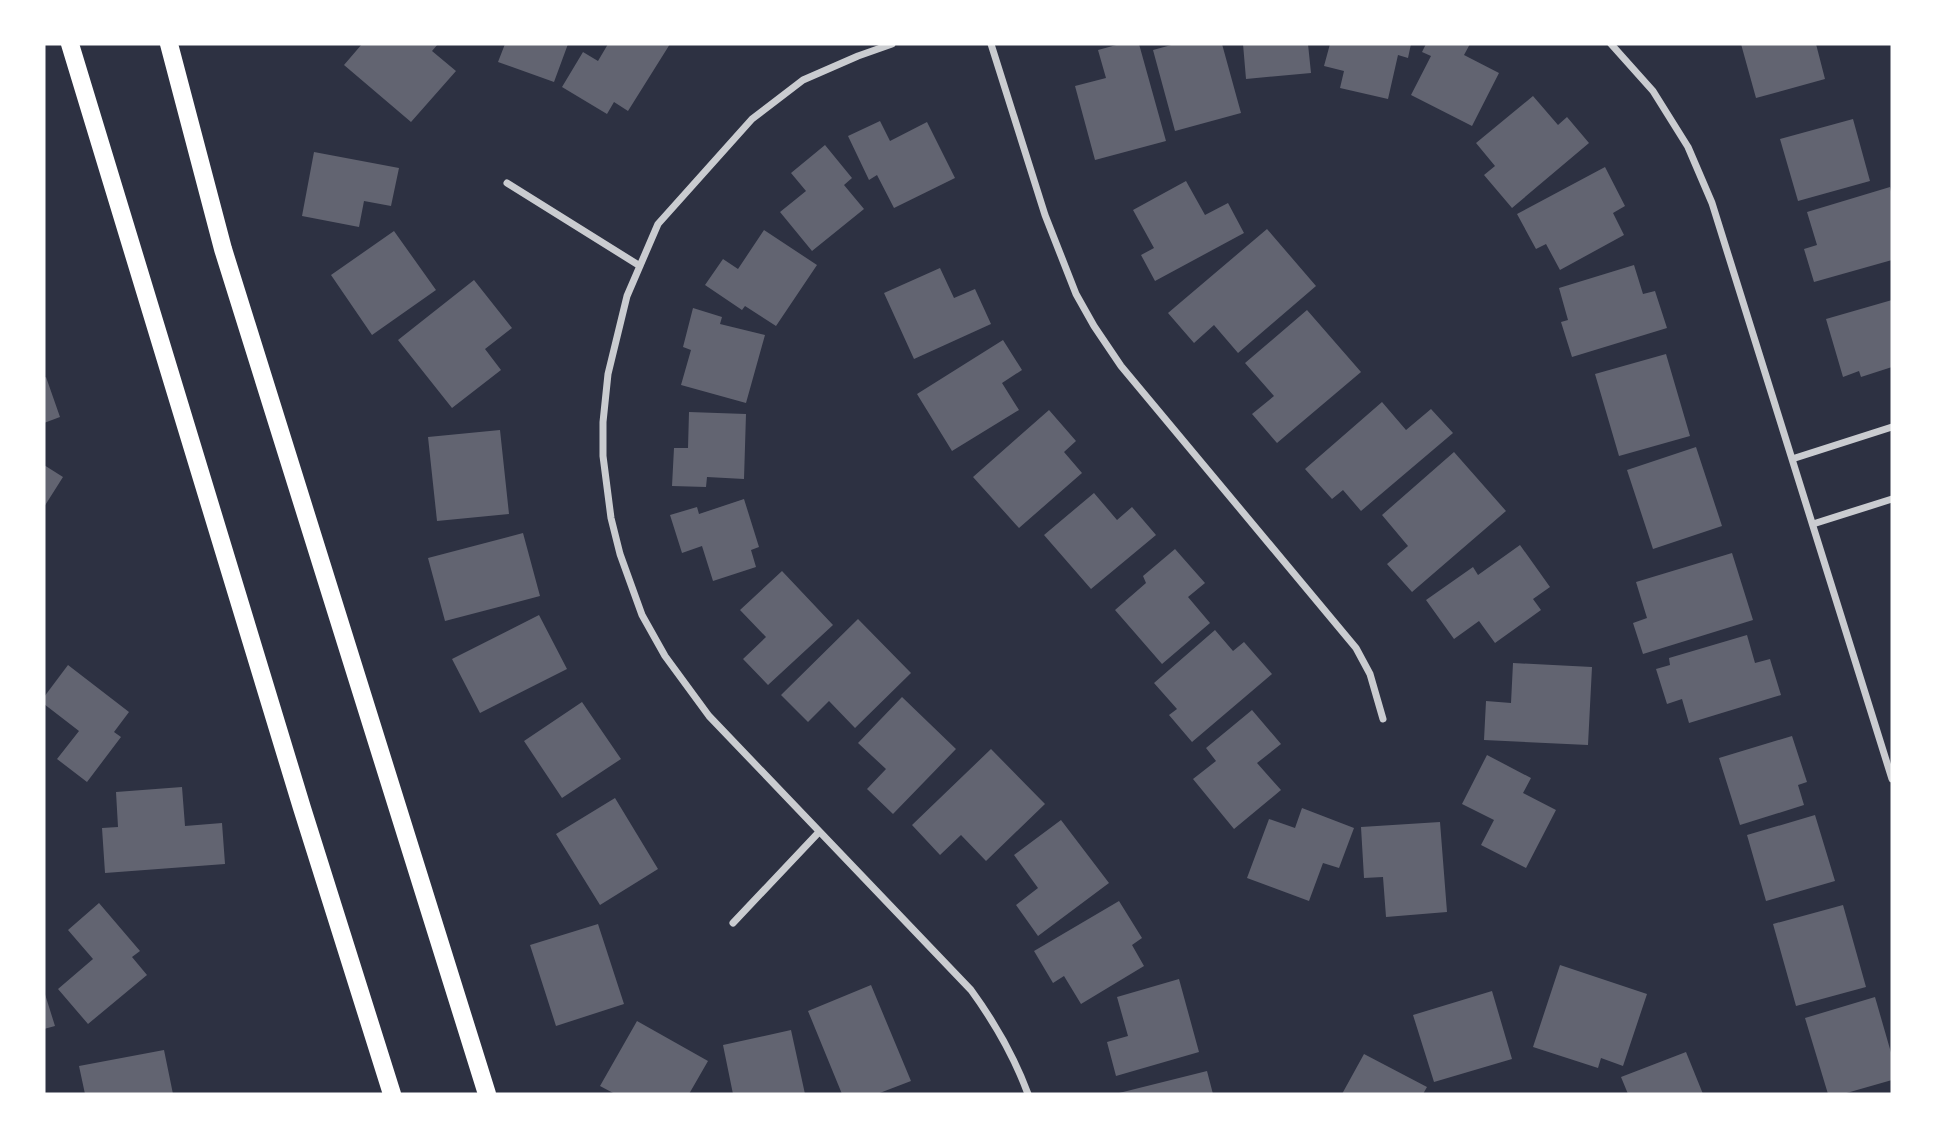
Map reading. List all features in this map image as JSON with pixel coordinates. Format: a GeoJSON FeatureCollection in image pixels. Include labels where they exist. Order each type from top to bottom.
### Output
{"type":"FeatureCollection","features":[{"type":"Feature","properties":{"kind":"main road"},"geometry":{"type":"LineString","coordinates":[[70,44],[302,808],[392,1094]]}},
{"type":"Feature","properties":{"kind":"main road"},"geometry":{"type":"LineString","coordinates":[[169,44],[223,250],[487,1094]]}},
{"type":"Feature","properties":{"kind":"street"},"geometry":{"type":"LineString","coordinates":[[892,44],[803,80],[752,119],[658,224],[626,296],[608,374],[603,456],[611,518],[620,554],[642,615],[665,656],[709,716],[971,990],[1006,1044],[1028,1094]]}},
{"type":"Feature","properties":{"kind":"street"},"geometry":{"type":"LineString","coordinates":[[991,44],[1045,215],[1076,294],[1088,315],[1121,366],[1356,648],[1370,674],[1383,719]]}},
{"type":"Feature","properties":{"kind":"street"},"geometry":{"type":"LineString","coordinates":[[1611,44],[1653,91],[1688,148],[1712,203],[1892,779]]}},
{"type":"Feature","properties":{"kind":"street"},"geometry":{"type":"LineString","coordinates":[[507,183],[640,266]]}},
{"type":"Feature","properties":{"kind":"street"},"geometry":{"type":"LineString","coordinates":[[1792,459],[1892,427]]}},
{"type":"Feature","properties":{"kind":"street"},"geometry":{"type":"LineString","coordinates":[[1813,524],[1892,499]]}},
{"type":"Feature","properties":{"kind":"street"},"geometry":{"type":"LineString","coordinates":[[733,923],[819,832]]}},
{"type":"Feature","properties":{"kind":"building"},"geometry":{"type":"Polygon","coordinates":[[[362,44],[438,44],[432,51],[456,71],[411,122],[344,65],[362,44]]]}},
{"type":"Feature","properties":{"kind":"building"},"geometry":{"type":"Polygon","coordinates":[[[505,44],[568,44],[554,82],[498,62],[505,44]]]}},
{"type":"Feature","properties":{"kind":"building"},"geometry":{"type":"Polygon","coordinates":[[[608,44],[670,44],[628,111],[614,102],[607,114],[562,87],[583,52],[598,61],[608,44]]]}},
{"type":"Feature","properties":{"kind":"building"},"geometry":{"type":"Polygon","coordinates":[[[1120,44],[1139,44],[1166,141],[1095,160],[1075,86],[1106,78],[1098,50],[1120,44]]]}},
{"type":"Feature","properties":{"kind":"building"},"geometry":{"type":"Polygon","coordinates":[[[1175,44],[1222,44],[1241,113],[1175,131],[1153,50],[1175,44]]]}},
{"type":"Feature","properties":{"kind":"building"},"geometry":{"type":"Polygon","coordinates":[[[1243,44],[1308,44],[1311,73],[1246,79],[1243,44]]]}},
{"type":"Feature","properties":{"kind":"building"},"geometry":{"type":"Polygon","coordinates":[[[1330,44],[1411,44],[1408,58],[1398,55],[1388,99],[1340,88],[1344,71],[1324,66],[1330,44]]]}},
{"type":"Feature","properties":{"kind":"building"},"geometry":{"type":"Polygon","coordinates":[[[1426,44],[1470,44],[1464,55],[1499,73],[1472,126],[1411,95],[1431,56],[1422,52],[1426,44]]]}},
{"type":"Feature","properties":{"kind":"building"},"geometry":{"type":"Polygon","coordinates":[[[1741,44],[1816,44],[1825,79],[1756,98],[1741,44]]]}},
{"type":"Feature","properties":{"kind":"building"},"geometry":{"type":"Polygon","coordinates":[[[1533,96],[1558,125],[1567,117],[1589,143],[1512,208],[1484,175],[1495,166],[1476,143],[1533,96]]]}},
{"type":"Feature","properties":{"kind":"building"},"geometry":{"type":"Polygon","coordinates":[[[1853,119],[1870,181],[1798,201],[1780,139],[1853,119]]]}},
{"type":"Feature","properties":{"kind":"building"},"geometry":{"type":"Polygon","coordinates":[[[880,121],[890,141],[927,122],[955,178],[894,208],[877,175],[869,180],[848,136],[880,121]]]}},
{"type":"Feature","properties":{"kind":"building"},"geometry":{"type":"Polygon","coordinates":[[[825,145],[852,178],[844,185],[864,209],[812,251],[780,212],[806,191],[791,173],[825,145]]]}},
{"type":"Feature","properties":{"kind":"building"},"geometry":{"type":"Polygon","coordinates":[[[314,152],[399,168],[391,206],[364,201],[359,227],[302,216],[314,152]]]}},
{"type":"Feature","properties":{"kind":"building"},"geometry":{"type":"Polygon","coordinates":[[[1605,167],[1625,206],[1613,213],[1624,235],[1560,270],[1546,244],[1536,249],[1517,214],[1605,167]]]}},
{"type":"Feature","properties":{"kind":"building"},"geometry":{"type":"Polygon","coordinates":[[[1186,181],[1205,215],[1228,203],[1244,233],[1155,281],[1141,255],[1154,248],[1133,210],[1186,181]]]}},
{"type":"Feature","properties":{"kind":"building"},"geometry":{"type":"Polygon","coordinates":[[[1890,187],[1892,260],[1814,282],[1804,249],[1817,245],[1807,212],[1890,187]]]}},
{"type":"Feature","properties":{"kind":"building"},"geometry":{"type":"Polygon","coordinates":[[[1267,229],[1316,286],[1238,353],[1214,325],[1194,343],[1168,313],[1267,229]]]}},
{"type":"Feature","properties":{"kind":"building"},"geometry":{"type":"Polygon","coordinates":[[[764,230],[817,265],[776,326],[745,306],[742,310],[705,285],[723,259],[738,269],[764,230]]]}},
{"type":"Feature","properties":{"kind":"building"},"geometry":{"type":"Polygon","coordinates":[[[394,231],[436,290],[372,335],[331,275],[394,231]]]}},
{"type":"Feature","properties":{"kind":"building"},"geometry":{"type":"Polygon","coordinates":[[[1634,265],[1643,294],[1655,291],[1667,328],[1572,357],[1561,322],[1568,320],[1559,288],[1634,265]]]}},
{"type":"Feature","properties":{"kind":"building"},"geometry":{"type":"Polygon","coordinates":[[[940,268],[954,298],[975,289],[991,324],[914,359],[884,293],[940,268]]]}},
{"type":"Feature","properties":{"kind":"building"},"geometry":{"type":"Polygon","coordinates":[[[474,280],[512,328],[485,349],[501,370],[452,408],[398,340],[474,280]]]}},
{"type":"Feature","properties":{"kind":"building"},"geometry":{"type":"Polygon","coordinates":[[[1892,300],[1892,367],[1861,377],[1859,371],[1843,377],[1826,319],[1892,300]]]}},
{"type":"Feature","properties":{"kind":"building"},"geometry":{"type":"Polygon","coordinates":[[[693,308],[722,317],[720,324],[765,335],[746,403],[681,385],[691,350],[683,347],[693,308]]]}},
{"type":"Feature","properties":{"kind":"building"},"geometry":{"type":"Polygon","coordinates":[[[1307,310],[1361,372],[1277,443],[1252,414],[1274,396],[1245,363],[1307,310]]]}},
{"type":"Feature","properties":{"kind":"building"},"geometry":{"type":"Polygon","coordinates":[[[1003,340],[1022,370],[1002,383],[1019,410],[952,451],[917,394],[1003,340]]]}},
{"type":"Feature","properties":{"kind":"building"},"geometry":{"type":"Polygon","coordinates":[[[1666,354],[1690,436],[1619,456],[1595,374],[1666,354]]]}},
{"type":"Feature","properties":{"kind":"building"},"geometry":{"type":"Polygon","coordinates":[[[46,377],[60,417],[44,423],[44,378],[46,377]]]}},
{"type":"Feature","properties":{"kind":"building"},"geometry":{"type":"Polygon","coordinates":[[[1382,402],[1406,430],[1431,409],[1453,433],[1361,511],[1343,490],[1332,499],[1305,469],[1382,402]]]}},
{"type":"Feature","properties":{"kind":"building"},"geometry":{"type":"Polygon","coordinates":[[[1049,410],[1076,441],[1064,452],[1082,473],[1019,528],[973,477],[1049,410]]]}},
{"type":"Feature","properties":{"kind":"building"},"geometry":{"type":"Polygon","coordinates":[[[689,412],[746,414],[744,479],[707,477],[706,487],[672,486],[674,448],[688,448],[689,412]]]}},
{"type":"Feature","properties":{"kind":"building"},"geometry":{"type":"Polygon","coordinates":[[[500,430],[509,514],[437,521],[428,437],[500,430]]]}},
{"type":"Feature","properties":{"kind":"building"},"geometry":{"type":"Polygon","coordinates":[[[1696,447],[1722,526],[1653,549],[1627,470],[1696,447]]]}},
{"type":"Feature","properties":{"kind":"building"},"geometry":{"type":"Polygon","coordinates":[[[1454,452],[1506,511],[1412,592],[1387,564],[1408,546],[1382,515],[1454,452]]]}},
{"type":"Feature","properties":{"kind":"building"},"geometry":{"type":"Polygon","coordinates":[[[44,465],[63,477],[44,507],[44,465]]]}},
{"type":"Feature","properties":{"kind":"building"},"geometry":{"type":"Polygon","coordinates":[[[1094,493],[1117,520],[1132,507],[1156,535],[1091,589],[1044,535],[1094,493]]]}},
{"type":"Feature","properties":{"kind":"building"},"geometry":{"type":"Polygon","coordinates":[[[744,499],[759,547],[751,550],[756,567],[713,581],[702,546],[682,553],[670,515],[697,507],[699,514],[744,499]]]}},
{"type":"Feature","properties":{"kind":"building"},"geometry":{"type":"Polygon","coordinates":[[[523,533],[540,596],[445,621],[428,558],[523,533]]]}},
{"type":"Feature","properties":{"kind":"building"},"geometry":{"type":"Polygon","coordinates":[[[1520,545],[1550,587],[1533,599],[1541,610],[1495,643],[1479,621],[1454,639],[1426,600],[1473,567],[1478,575],[1520,545]]]}},
{"type":"Feature","properties":{"kind":"building"},"geometry":{"type":"Polygon","coordinates":[[[1175,549],[1205,583],[1188,597],[1210,623],[1162,664],[1115,610],[1146,583],[1143,576],[1175,549]]]}},
{"type":"Feature","properties":{"kind":"building"},"geometry":{"type":"Polygon","coordinates":[[[1732,553],[1753,620],[1643,654],[1633,623],[1647,618],[1636,582],[1732,553]]]}},
{"type":"Feature","properties":{"kind":"building"},"geometry":{"type":"Polygon","coordinates":[[[782,571],[833,625],[768,685],[743,659],[766,637],[740,610],[782,571]]]}},
{"type":"Feature","properties":{"kind":"building"},"geometry":{"type":"Polygon","coordinates":[[[539,615],[567,669],[480,713],[452,659],[539,615]]]}},
{"type":"Feature","properties":{"kind":"building"},"geometry":{"type":"Polygon","coordinates":[[[858,619],[911,673],[855,728],[829,701],[808,722],[781,695],[858,619]]]}},
{"type":"Feature","properties":{"kind":"building"},"geometry":{"type":"Polygon","coordinates":[[[1215,630],[1233,651],[1244,642],[1272,674],[1192,742],[1169,715],[1177,709],[1154,683],[1215,630]]]}},
{"type":"Feature","properties":{"kind":"building"},"geometry":{"type":"Polygon","coordinates":[[[1747,635],[1755,663],[1770,659],[1781,695],[1689,723],[1682,699],[1667,704],[1656,669],[1670,665],[1669,658],[1747,635]]]}},
{"type":"Feature","properties":{"kind":"building"},"geometry":{"type":"Polygon","coordinates":[[[1513,663],[1592,667],[1588,745],[1484,740],[1486,701],[1511,703],[1513,663]]]}},
{"type":"Feature","properties":{"kind":"building"},"geometry":{"type":"Polygon","coordinates":[[[68,665],[129,712],[114,732],[121,737],[87,782],[57,759],[79,731],[44,704],[44,697],[68,665]]]}},
{"type":"Feature","properties":{"kind":"building"},"geometry":{"type":"Polygon","coordinates":[[[902,697],[956,749],[893,814],[867,789],[886,769],[858,743],[902,697]]]}},
{"type":"Feature","properties":{"kind":"building"},"geometry":{"type":"Polygon","coordinates":[[[582,702],[621,759],[562,798],[524,741],[582,702]]]}},
{"type":"Feature","properties":{"kind":"building"},"geometry":{"type":"Polygon","coordinates":[[[1252,710],[1281,744],[1257,763],[1281,790],[1234,829],[1193,779],[1216,761],[1206,748],[1252,710]]]}},
{"type":"Feature","properties":{"kind":"building"},"geometry":{"type":"Polygon","coordinates":[[[1792,736],[1807,782],[1798,785],[1804,805],[1740,825],[1719,758],[1792,736]]]}},
{"type":"Feature","properties":{"kind":"building"},"geometry":{"type":"Polygon","coordinates":[[[991,749],[1045,804],[986,861],[961,835],[940,855],[912,825],[991,749]]]}},
{"type":"Feature","properties":{"kind":"building"},"geometry":{"type":"Polygon","coordinates":[[[1487,755],[1531,778],[1523,793],[1556,810],[1526,868],[1481,845],[1494,820],[1462,804],[1487,755]]]}},
{"type":"Feature","properties":{"kind":"building"},"geometry":{"type":"Polygon","coordinates":[[[182,787],[185,826],[222,823],[225,864],[105,873],[102,828],[118,827],[116,792],[182,787]]]}},
{"type":"Feature","properties":{"kind":"building"},"geometry":{"type":"Polygon","coordinates":[[[615,798],[658,869],[600,905],[556,834],[615,798]]]}},
{"type":"Feature","properties":{"kind":"building"},"geometry":{"type":"Polygon","coordinates":[[[1302,808],[1354,828],[1339,868],[1323,863],[1309,901],[1247,878],[1269,819],[1295,828],[1302,808]]]}},
{"type":"Feature","properties":{"kind":"building"},"geometry":{"type":"Polygon","coordinates":[[[1815,815],[1835,881],[1766,901],[1747,835],[1815,815]]]}},
{"type":"Feature","properties":{"kind":"building"},"geometry":{"type":"Polygon","coordinates":[[[1061,820],[1109,883],[1038,936],[1016,905],[1038,888],[1014,855],[1061,820]]]}},
{"type":"Feature","properties":{"kind":"building"},"geometry":{"type":"Polygon","coordinates":[[[1440,822],[1447,912],[1386,917],[1383,877],[1364,878],[1361,827],[1440,822]]]}},
{"type":"Feature","properties":{"kind":"building"},"geometry":{"type":"Polygon","coordinates":[[[1119,901],[1142,938],[1132,945],[1144,966],[1081,1004],[1064,976],[1053,983],[1034,951],[1119,901]]]}},
{"type":"Feature","properties":{"kind":"building"},"geometry":{"type":"Polygon","coordinates":[[[99,903],[140,951],[132,957],[147,975],[88,1024],[58,989],[93,959],[68,930],[99,903]]]}},
{"type":"Feature","properties":{"kind":"building"},"geometry":{"type":"Polygon","coordinates":[[[1843,905],[1866,987],[1796,1006],[1773,924],[1843,905]]]}},
{"type":"Feature","properties":{"kind":"building"},"geometry":{"type":"Polygon","coordinates":[[[598,924],[624,1004],[556,1026],[530,945],[598,924]]]}},
{"type":"Feature","properties":{"kind":"building"},"geometry":{"type":"Polygon","coordinates":[[[1560,965],[1647,994],[1623,1066],[1601,1058],[1598,1068],[1533,1047],[1560,965]]]}},
{"type":"Feature","properties":{"kind":"building"},"geometry":{"type":"Polygon","coordinates":[[[1179,979],[1199,1052],[1116,1076],[1107,1042],[1128,1036],[1117,997],[1179,979]]]}},
{"type":"Feature","properties":{"kind":"building"},"geometry":{"type":"Polygon","coordinates":[[[871,985],[911,1081],[877,1094],[842,1094],[808,1011],[871,985]]]}},
{"type":"Feature","properties":{"kind":"building"},"geometry":{"type":"Polygon","coordinates":[[[44,991],[55,1026],[44,1029],[44,991]]]}},
{"type":"Feature","properties":{"kind":"building"},"geometry":{"type":"Polygon","coordinates":[[[1492,991],[1512,1059],[1434,1082],[1413,1015],[1492,991]]]}},
{"type":"Feature","properties":{"kind":"building"},"geometry":{"type":"Polygon","coordinates":[[[1875,997],[1892,1056],[1892,1080],[1843,1094],[1828,1094],[1805,1018],[1875,997]]]}},
{"type":"Feature","properties":{"kind":"building"},"geometry":{"type":"Polygon","coordinates":[[[637,1021],[708,1061],[689,1094],[615,1094],[600,1086],[637,1021]]]}},
{"type":"Feature","properties":{"kind":"building"},"geometry":{"type":"Polygon","coordinates":[[[791,1030],[805,1094],[733,1094],[723,1045],[791,1030]]]}},
{"type":"Feature","properties":{"kind":"building"},"geometry":{"type":"Polygon","coordinates":[[[164,1050],[173,1094],[85,1094],[79,1066],[164,1050]]]}},
{"type":"Feature","properties":{"kind":"building"},"geometry":{"type":"Polygon","coordinates":[[[1686,1052],[1703,1094],[1628,1094],[1621,1077],[1686,1052]]]}},
{"type":"Feature","properties":{"kind":"building"},"geometry":{"type":"Polygon","coordinates":[[[1364,1054],[1427,1087],[1423,1094],[1342,1094],[1364,1054]]]}},
{"type":"Feature","properties":{"kind":"building"},"geometry":{"type":"Polygon","coordinates":[[[1207,1071],[1213,1094],[1119,1094],[1119,1093],[1207,1071]]]}}]}
